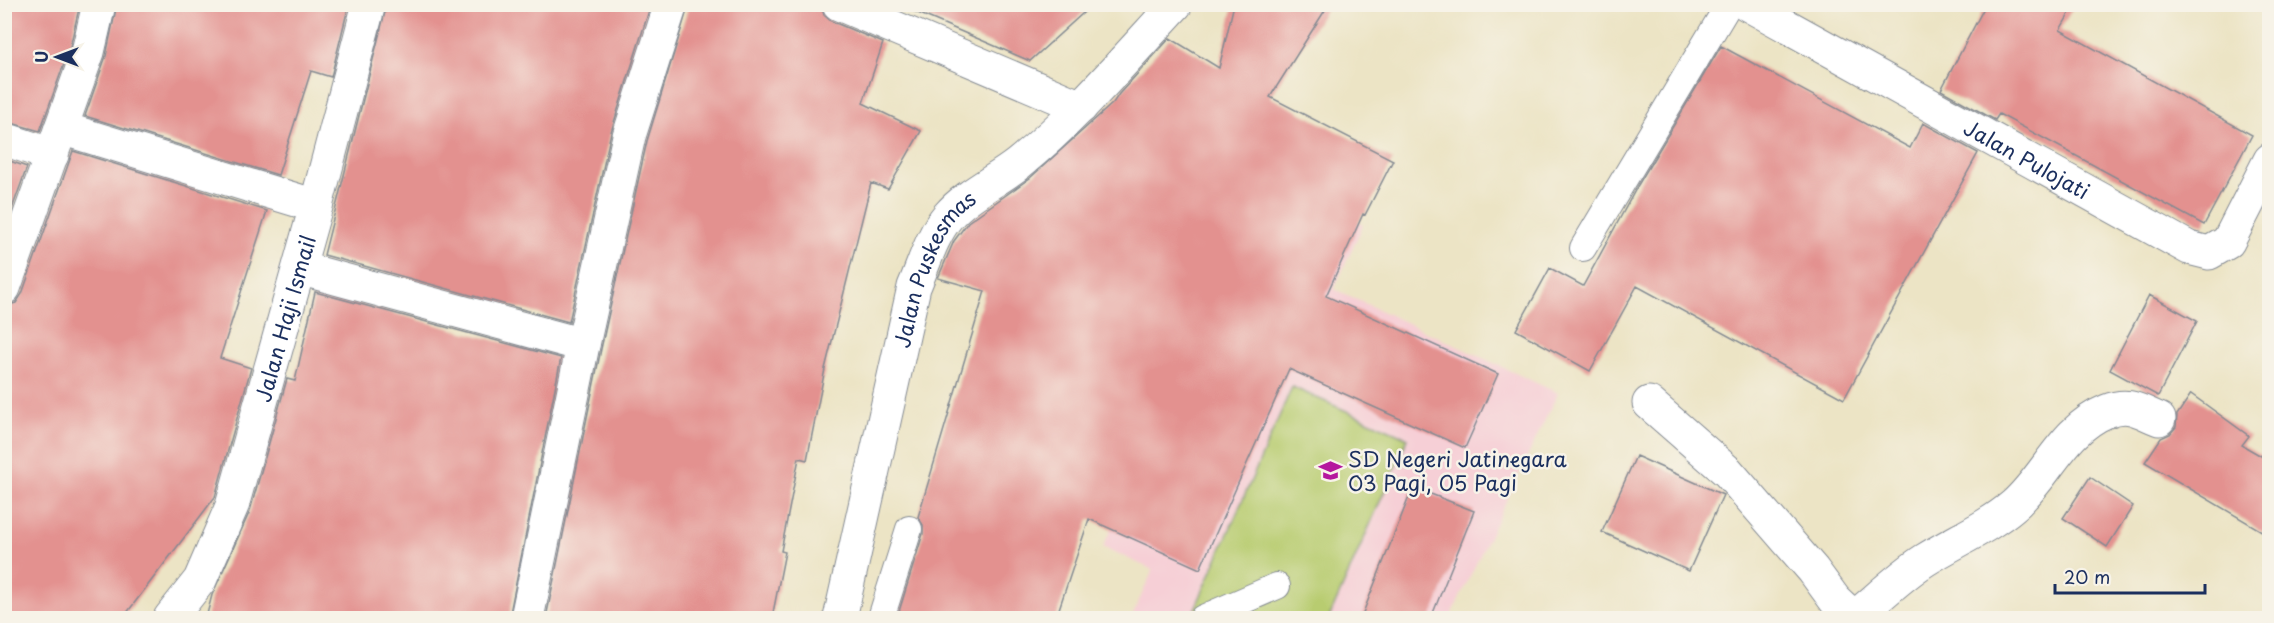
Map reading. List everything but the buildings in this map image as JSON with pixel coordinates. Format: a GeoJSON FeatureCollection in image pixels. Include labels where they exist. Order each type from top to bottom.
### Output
{"type":"FeatureCollection","features":[{"type":"Feature","properties":{"kind":"street"},"geometry":{"type":"LineString","coordinates":[[4,288],[88,52],[99,4]]}},
{"type":"Feature","properties":{"kind":"street","name":"Jalan Haji Ismail"},"geometry":{"type":"LineString","coordinates":[[170,618],[200,580],[232,506],[316,206],[369,4]]}},
{"type":"Feature","properties":{"kind":"street"},"geometry":{"type":"LineString","coordinates":[[527,618],[629,136],[671,4]]}},
{"type":"Feature","properties":{"kind":"street"},"geometry":{"type":"LineString","coordinates":[[839,4],[1081,107]]}},
{"type":"Feature","properties":{"kind":"street","name":"Jalan Puskesmas"},"geometry":{"type":"LineString","coordinates":[[840,618],[914,287],[947,217],[975,193],[1017,165],[1081,107],[1176,4]]}},
{"type":"Feature","properties":{"kind":"street","name":"Jalan Pulojati"},"geometry":{"type":"LineString","coordinates":[[1747,4],[2189,248],[2209,253],[2228,242],[2270,160]]}},
{"type":"Feature","properties":{"kind":"street"},"geometry":{"type":"LineString","coordinates":[[4,139],[57,141],[316,206]]}},
{"type":"Feature","properties":{"kind":"street"},"geometry":{"type":"LineString","coordinates":[[299,268],[583,345]]}},
{"type":"Feature","properties":{"kind":"street"},"geometry":{"type":"LineString","coordinates":[[1649,403],[1728,472],[1813,570],[1835,600],[1854,618],[1923,561],[2009,509],[2040,478],[2067,439],[2081,427],[2107,411],[2129,406],[2159,419]]}},
{"type":"Feature","properties":{"kind":"lane"},"geometry":{"type":"LineString","coordinates":[[1583,248],[1729,4]]}},
{"type":"Feature","properties":{"kind":"lane"},"geometry":{"type":"LineString","coordinates":[[882,618],[909,529]]}},
{"type":"Feature","properties":{"kind":"lane"},"geometry":{"type":"LineString","coordinates":[[1203,618],[1277,586]]}},
{"type":"Feature","properties":{"kind":"shaded area","name":"SD Negeri Jatinegara 03 Pagi, 05 Pagi"},"geometry":{"type":"Polygon","coordinates":[[[1269,182],[1363,225],[1334,289],[1558,393],[1450,618],[1131,618],[1153,570],[1103,547],[1269,182]]]}},
{"type":"Feature","properties":{"kind":"green space"},"geometry":{"type":"Polygon","coordinates":[[[1292,387],[1408,438],[1329,618],[1191,618],[1292,387]]]}},
{"type":"Feature","properties":{"kind":"place","name":"SD Negeri Jatinegara 03 Pagi, 05 Pagi"},"geometry":{"type":"Point","coordinates":[1330,470]}}]}
